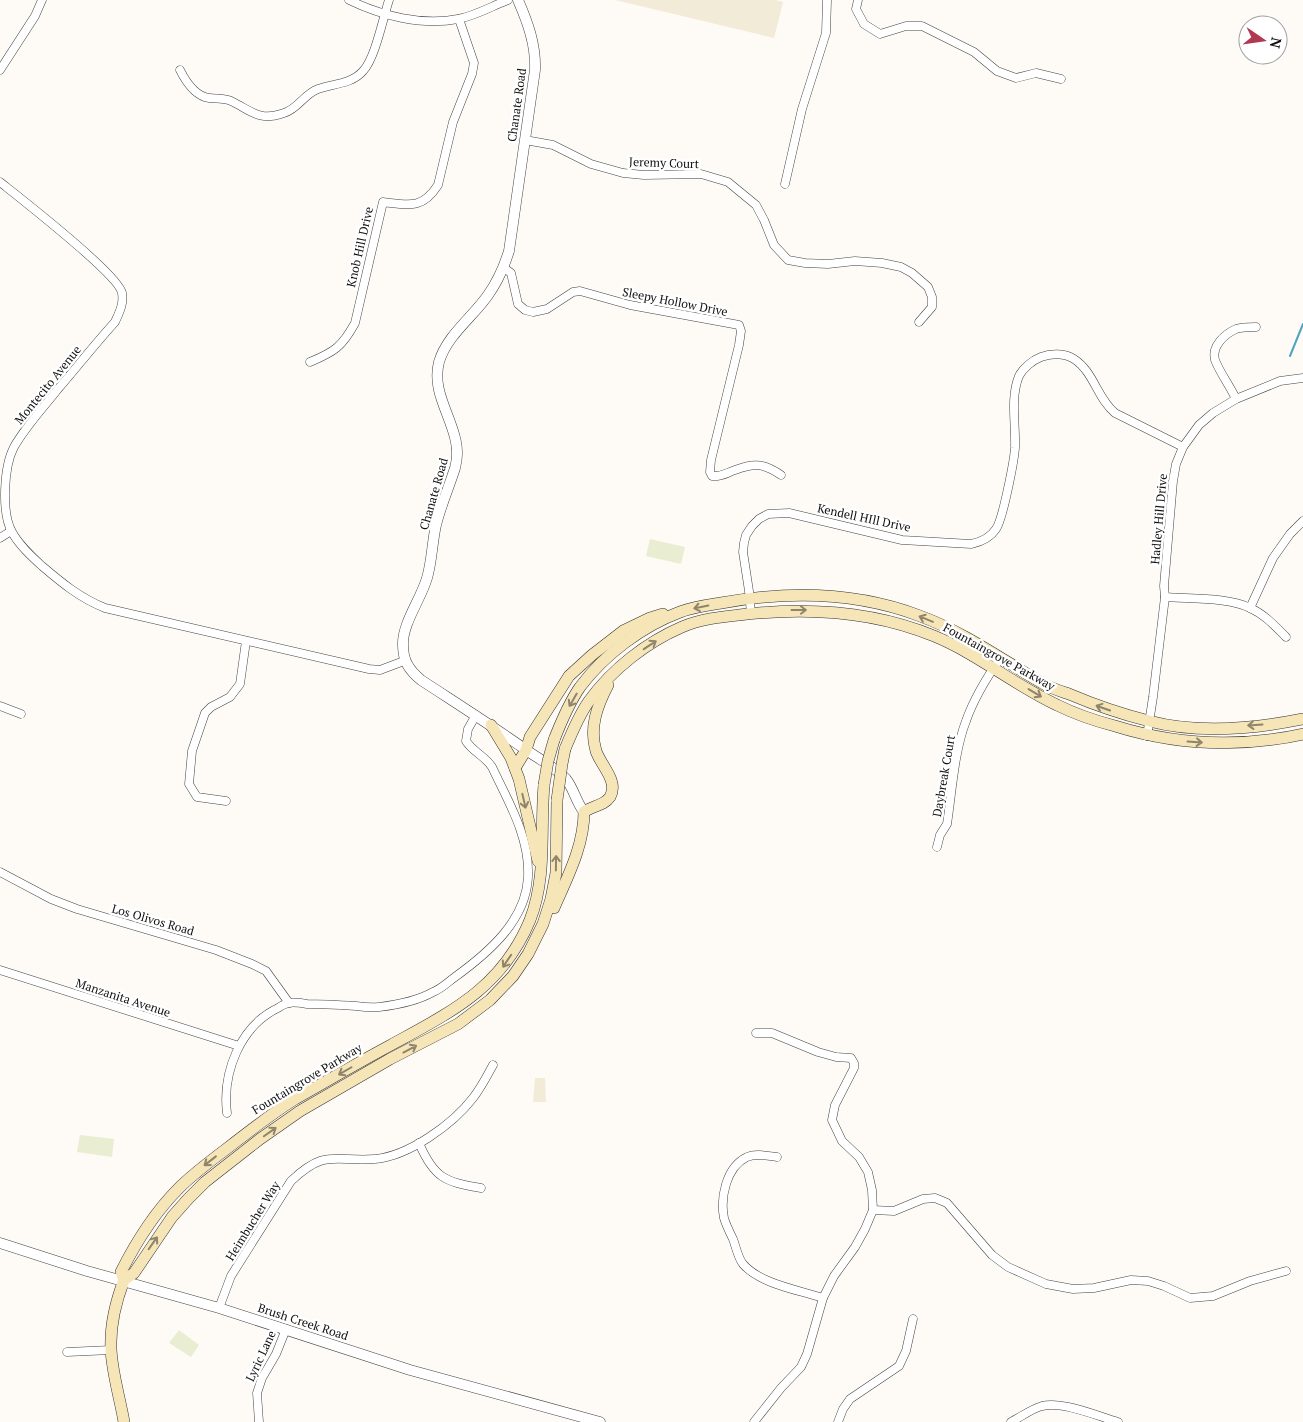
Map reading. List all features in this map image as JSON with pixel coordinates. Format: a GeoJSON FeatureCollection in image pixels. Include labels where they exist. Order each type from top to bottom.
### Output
{"type":"FeatureCollection","features":[{"type":"Feature","properties":{"kind":"main road","name":"Fountaingrove Parkway"},"geometry":{"type":"LineString","coordinates":[[1303,719],[1262,725],[1210,729],[1150,722],[1100,707],[1044,684],[1001,657],[948,628],[920,616],[866,601],[819,595],[749,598],[682,611],[661,620],[616,650],[597,668],[580,688],[565,714],[554,740],[544,785],[542,855],[538,895],[520,941],[502,968],[476,994],[447,1014],[294,1100],[252,1128],[196,1172],[177,1189],[138,1241],[121,1272],[124,1280],[134,1273],[172,1216],[205,1182],[260,1139],[300,1111],[390,1059],[458,1024],[490,1000],[507,982],[528,954],[546,916],[556,873],[557,800],[562,764],[565,748],[577,720],[590,700],[629,659],[665,635],[683,626],[709,619],[797,610],[863,616],[889,621],[935,637],[994,667],[1057,705],[1094,720],[1147,736],[1210,743],[1303,734]]}},
{"type":"Feature","properties":{"kind":"main road"},"geometry":{"type":"LineString","coordinates":[[515,768],[526,750],[530,738],[569,676],[592,654],[623,631],[650,618],[682,611]]}},
{"type":"Feature","properties":{"kind":"main road"},"geometry":{"type":"LineString","coordinates":[[534,942],[548,923],[580,844],[584,828],[584,812],[606,800],[612,792],[613,785],[596,751],[594,718],[598,704],[609,683],[629,659]]}},
{"type":"Feature","properties":{"kind":"main road"},"geometry":{"type":"LineString","coordinates":[[491,725],[511,758],[519,779],[538,866],[538,895]]}},
{"type":"Feature","properties":{"kind":"main road"},"geometry":{"type":"LineString","coordinates":[[124,1280],[114,1314],[111,1333],[111,1350],[124,1422]]}},
{"type":"Feature","properties":{"kind":"street"},"geometry":{"type":"LineString","coordinates":[[0,70],[35,16],[42,0]]}},
{"type":"Feature","properties":{"kind":"street"},"geometry":{"type":"LineString","coordinates":[[349,0],[384,14],[428,23],[459,19],[508,0]]}},
{"type":"Feature","properties":{"kind":"street"},"geometry":{"type":"LineString","coordinates":[[180,70],[186,82],[206,98],[230,100],[254,114],[266,117],[282,114],[292,110],[316,90],[354,79],[363,72],[370,59],[389,0]]}},
{"type":"Feature","properties":{"kind":"street","name":"Chanate Road"},"geometry":{"type":"LineString","coordinates":[[404,661],[403,644],[405,630],[422,596],[428,576],[438,521],[458,454],[457,440],[440,397],[437,372],[444,350],[488,296],[504,268],[513,222],[534,88],[536,56],[528,24],[518,0]]}},
{"type":"Feature","properties":{"kind":"street"},"geometry":{"type":"LineString","coordinates":[[785,184],[802,109],[826,33],[827,0]]}},
{"type":"Feature","properties":{"kind":"street"},"geometry":{"type":"LineString","coordinates":[[858,0],[856,8],[864,24],[880,34],[906,26],[922,26],[974,52],[997,71],[1016,78],[1036,73],[1061,79]]}},
{"type":"Feature","properties":{"kind":"street","name":"Knob Hill Drive"},"geometry":{"type":"LineString","coordinates":[[310,362],[332,352],[346,338],[355,323],[383,202],[414,206],[432,194],[438,185],[454,122],[472,74],[474,63],[459,19]]}},
{"type":"Feature","properties":{"kind":"street","name":"Jeremy Court"},"geometry":{"type":"LineString","coordinates":[[525,140],[553,146],[591,164],[623,173],[644,175],[701,174],[728,182],[756,205],[774,245],[788,260],[828,264],[855,261],[882,263],[901,267],[912,273],[928,287],[932,297],[932,307],[919,322]]}},
{"type":"Feature","properties":{"kind":"street","name":"Montecito Avenue"},"geometry":{"type":"LineString","coordinates":[[0,182],[113,278],[120,286],[123,296],[122,307],[114,322],[28,425],[14,447],[5,481],[6,502],[11,531],[18,542],[63,585],[92,603],[104,608],[369,669],[380,670],[404,661]]}},
{"type":"Feature","properties":{"kind":"street","name":"Sleepy Hollow Drive"},"geometry":{"type":"LineString","coordinates":[[504,268],[511,272],[518,304],[525,310],[533,312],[547,309],[573,292],[580,291],[630,305],[739,325],[741,331],[739,345],[710,472],[712,476],[721,477],[746,466],[764,465],[781,475]]}},
{"type":"Feature","properties":{"kind":"street"},"geometry":{"type":"LineString","coordinates":[[1236,399],[1214,358],[1216,349],[1226,334],[1237,329],[1256,327]]}},
{"type":"Feature","properties":{"kind":"street","name":"Kendell HIll Drive"},"geometry":{"type":"LineString","coordinates":[[751,614],[743,552],[744,544],[746,535],[752,526],[768,514],[789,513],[902,540],[971,544],[981,542],[990,536],[999,522],[1015,450],[1014,391],[1020,374],[1033,362],[1048,354],[1073,358],[1085,368],[1107,406],[1115,413],[1183,448]]}},
{"type":"Feature","properties":{"kind":"street","name":"Hadley Hill Drive"},"geometry":{"type":"LineString","coordinates":[[1147,736],[1165,597],[1164,586],[1176,464],[1183,448],[1199,425],[1213,413],[1236,399],[1280,381],[1303,378]]}},
{"type":"Feature","properties":{"kind":"street"},"geometry":{"type":"LineString","coordinates":[[1250,608],[1273,558],[1290,534],[1303,521]]}},
{"type":"Feature","properties":{"kind":"street"},"geometry":{"type":"LineString","coordinates":[[0,527],[11,531]]}},
{"type":"Feature","properties":{"kind":"street"},"geometry":{"type":"LineString","coordinates":[[0,538],[11,531]]}},
{"type":"Feature","properties":{"kind":"street"},"geometry":{"type":"LineString","coordinates":[[1165,597],[1235,602],[1267,618],[1286,637]]}},
{"type":"Feature","properties":{"kind":"street"},"geometry":{"type":"LineString","coordinates":[[226,801],[197,797],[189,784],[192,751],[204,713],[230,697],[240,684],[246,641]]}},
{"type":"Feature","properties":{"kind":"street","name":"Daybreak Court"},"geometry":{"type":"LineString","coordinates":[[938,847],[940,835],[948,824],[960,746],[966,722],[979,692],[1001,657]]}},
{"type":"Feature","properties":{"kind":"street"},"geometry":{"type":"LineString","coordinates":[[404,661],[421,680],[491,725],[566,780],[578,806],[584,812]]}},
{"type":"Feature","properties":{"kind":"street"},"geometry":{"type":"LineString","coordinates":[[0,706],[21,714]]}},
{"type":"Feature","properties":{"kind":"street"},"geometry":{"type":"LineString","coordinates":[[227,1113],[225,1096],[227,1082],[239,1046],[248,1031],[268,1012],[288,1003],[377,1007],[409,1001],[433,992],[475,962],[492,947],[510,925],[521,904],[527,886],[527,858],[522,834],[514,811],[492,767],[487,760],[470,748],[466,741],[468,729],[476,715]]}},
{"type":"Feature","properties":{"kind":"street","name":"Los Olivos Road"},"geometry":{"type":"LineString","coordinates":[[0,872],[51,899],[77,909],[216,950],[252,964],[266,972],[288,1003]]}},
{"type":"Feature","properties":{"kind":"street","name":"Manzanita Avenue"},"geometry":{"type":"LineString","coordinates":[[0,970],[239,1046]]}},
{"type":"Feature","properties":{"kind":"street"},"geometry":{"type":"LineString","coordinates":[[754,1422],[781,1388],[801,1367],[807,1354],[823,1298],[834,1276],[862,1235],[873,1210],[872,1190],[868,1172],[859,1156],[842,1141],[832,1120],[835,1106],[854,1068],[851,1058],[836,1057],[818,1052],[772,1033],[756,1033]]}},
{"type":"Feature","properties":{"kind":"street","name":"Heimbucher Way"},"geometry":{"type":"LineString","coordinates":[[219,1308],[231,1276],[291,1181],[304,1169],[324,1159],[374,1159],[386,1157],[419,1143],[446,1126],[461,1112],[473,1098],[493,1065]]}},
{"type":"Feature","properties":{"kind":"street"},"geometry":{"type":"LineString","coordinates":[[419,1143],[427,1162],[444,1177],[454,1182],[481,1188]]}},
{"type":"Feature","properties":{"kind":"street"},"geometry":{"type":"LineString","coordinates":[[777,1157],[762,1155],[747,1157],[738,1164],[731,1173],[725,1188],[724,1218],[742,1263],[753,1273],[768,1281],[823,1298]]}},
{"type":"Feature","properties":{"kind":"street"},"geometry":{"type":"LineString","coordinates":[[873,1210],[894,1211],[924,1199],[935,1198],[947,1203],[992,1255],[1008,1267],[1046,1284],[1073,1289],[1094,1288],[1131,1280],[1164,1286],[1190,1298],[1213,1296],[1250,1281],[1286,1270]]}},
{"type":"Feature","properties":{"kind":"street","name":"Brush Creek Road"},"geometry":{"type":"LineString","coordinates":[[0,1243],[87,1271],[219,1308],[410,1370],[600,1422]]}},
{"type":"Feature","properties":{"kind":"street"},"geometry":{"type":"LineString","coordinates":[[838,1422],[843,1409],[850,1399],[900,1366],[906,1351],[913,1319]]}},
{"type":"Feature","properties":{"kind":"street","name":"Lyric Lane"},"geometry":{"type":"LineString","coordinates":[[259,1422],[257,1393],[262,1378],[276,1354],[286,1329]]}},
{"type":"Feature","properties":{"kind":"street"},"geometry":{"type":"LineString","coordinates":[[67,1352],[111,1350]]}},
{"type":"Feature","properties":{"kind":"street"},"geometry":{"type":"LineString","coordinates":[[1011,1422],[1039,1407],[1052,1405],[1118,1422]]}},
{"type":"Feature","properties":{"kind":"shaded area"},"geometry":{"type":"Polygon","coordinates":[[[615,0],[775,0],[783,2],[774,38],[615,0]]]}},
{"type":"Feature","properties":{"kind":"shaded area"},"geometry":{"type":"Polygon","coordinates":[[[535,1078],[545,1078],[546,1102],[533,1102],[535,1078]]]}},
{"type":"Feature","properties":{"kind":"green space"},"geometry":{"type":"Polygon","coordinates":[[[650,539],[685,547],[681,564],[646,556],[650,539]]]}},
{"type":"Feature","properties":{"kind":"green space"},"geometry":{"type":"Polygon","coordinates":[[[80,1135],[114,1139],[112,1157],[77,1152],[80,1135]]]}},
{"type":"Feature","properties":{"kind":"green space"},"geometry":{"type":"Polygon","coordinates":[[[179,1330],[199,1345],[191,1357],[169,1343],[179,1330]]]}},
{"type":"Feature","properties":{"kind":"waterway"},"geometry":{"type":"LineString","coordinates":[[1290,356],[1303,324]]}}]}
